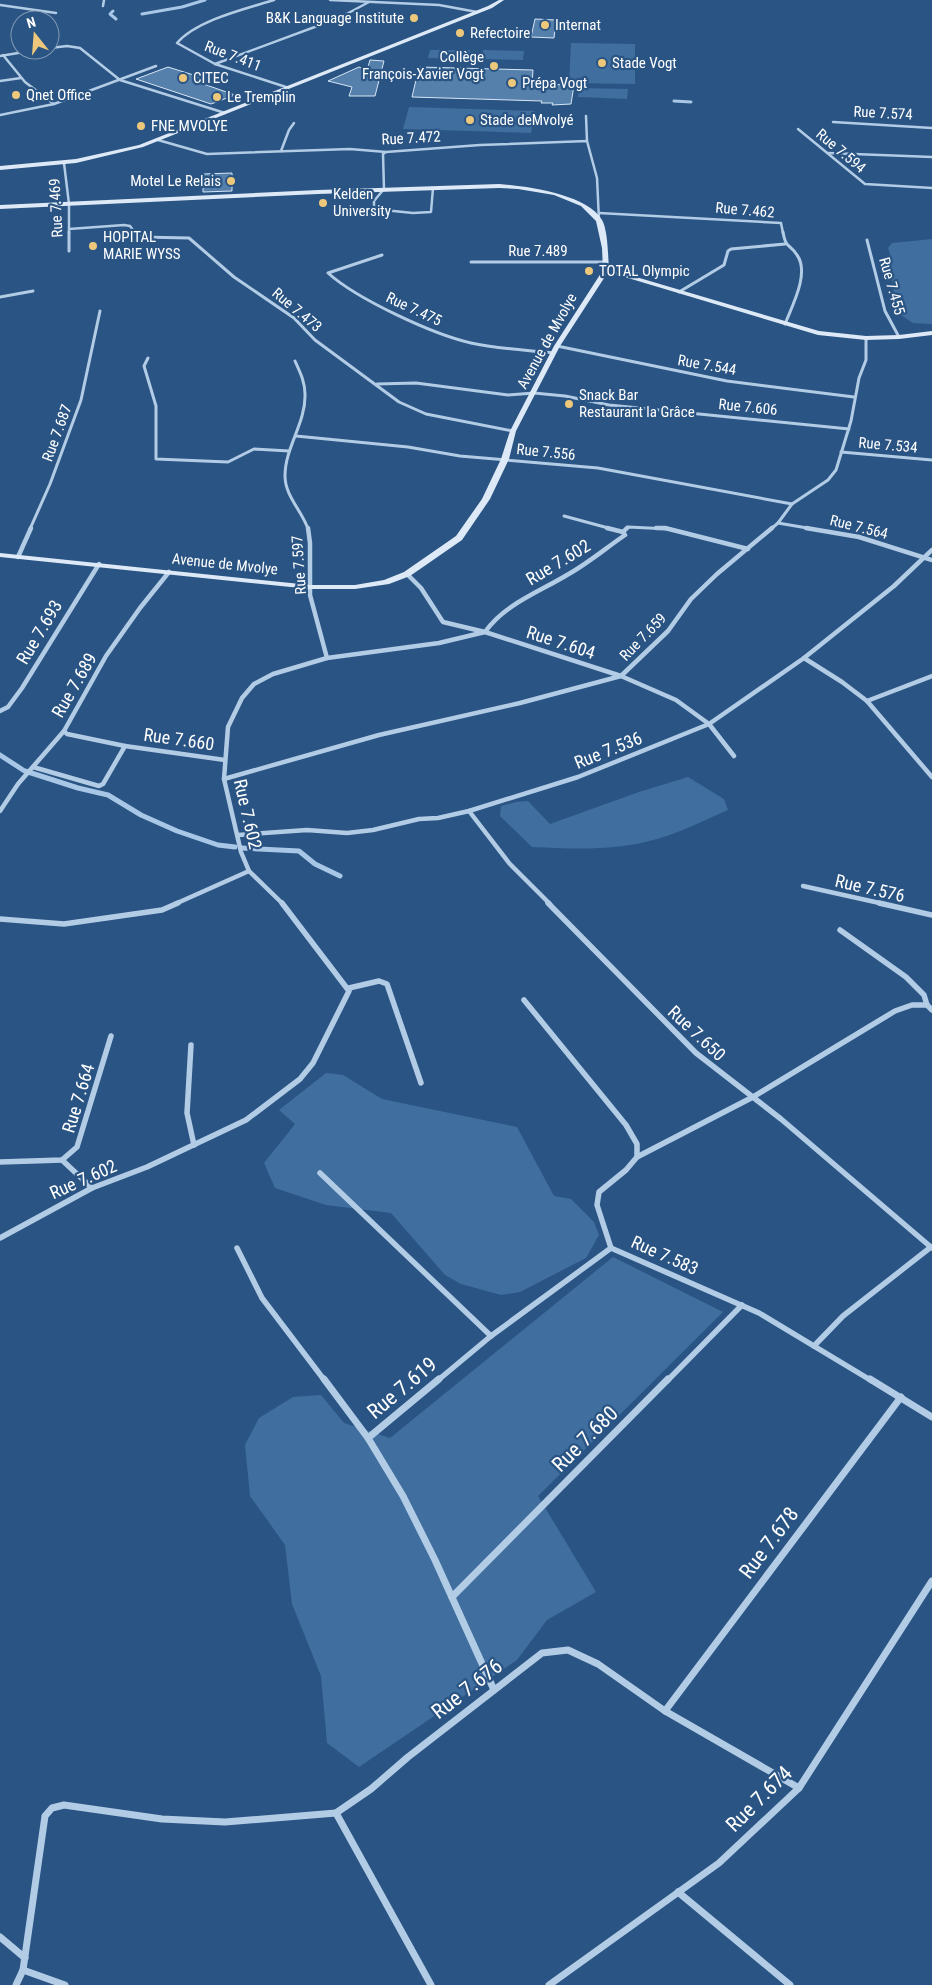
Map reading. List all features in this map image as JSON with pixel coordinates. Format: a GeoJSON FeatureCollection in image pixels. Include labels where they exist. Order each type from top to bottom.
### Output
{"type":"FeatureCollection","features":[{"type":"Feature","properties":{"kind":"street"},"geometry":{"type":"LineString","coordinates":[[104,0],[104,6]]}},
{"type":"Feature","properties":{"kind":"street","name":"Rue 7.411"},"geometry":{"type":"LineString","coordinates":[[274,0],[212,22],[182,36],[178,43],[215,64],[286,87]]}},
{"type":"Feature","properties":{"kind":"street"},"geometry":{"type":"LineString","coordinates":[[330,0],[439,4],[477,12]]}},
{"type":"Feature","properties":{"kind":"street"},"geometry":{"type":"LineString","coordinates":[[0,168],[64,163],[111,154],[158,140],[286,87],[477,12],[502,0]]}},
{"type":"Feature","properties":{"kind":"street"},"geometry":{"type":"LineString","coordinates":[[215,64],[339,18],[369,2]]}},
{"type":"Feature","properties":{"kind":"street"},"geometry":{"type":"LineString","coordinates":[[0,5],[35,10]]}},
{"type":"Feature","properties":{"kind":"street"},"geometry":{"type":"LineString","coordinates":[[60,47],[67,46],[84,50],[120,80],[225,113]]}},
{"type":"Feature","properties":{"kind":"street"},"geometry":{"type":"LineString","coordinates":[[1,55],[32,89],[54,104]]}},
{"type":"Feature","properties":{"kind":"street"},"geometry":{"type":"LineString","coordinates":[[0,115],[54,104],[156,66]]}},
{"type":"Feature","properties":{"kind":"street"},"geometry":{"type":"LineString","coordinates":[[0,81],[21,78]]}},
{"type":"Feature","properties":{"kind":"street"},"geometry":{"type":"LineString","coordinates":[[586,116],[587,141],[597,178],[599,217],[605,248],[605,266],[679,292],[785,324],[835,336],[866,338],[899,337],[932,333]]}},
{"type":"Feature","properties":{"kind":"street","name":"Rue 7.574"},"geometry":{"type":"LineString","coordinates":[[833,122],[932,128]]}},
{"type":"Feature","properties":{"kind":"street"},"geometry":{"type":"LineString","coordinates":[[281,151],[289,130],[294,123]]}},
{"type":"Feature","properties":{"kind":"street","name":"Rue 7.594"},"geometry":{"type":"LineString","coordinates":[[798,129],[865,184],[932,188]]}},
{"type":"Feature","properties":{"kind":"street","name":"Rue 7.472"},"geometry":{"type":"LineString","coordinates":[[158,140],[207,154],[350,149],[386,152],[480,145],[587,141]]}},
{"type":"Feature","properties":{"kind":"street"},"geometry":{"type":"LineString","coordinates":[[386,152],[383,154],[384,189],[374,201],[374,209],[431,212],[433,188]]}},
{"type":"Feature","properties":{"kind":"street"},"geometry":{"type":"LineString","coordinates":[[827,153],[932,157]]}},
{"type":"Feature","properties":{"kind":"street","name":"Rue 7.469"},"geometry":{"type":"LineString","coordinates":[[64,163],[69,204],[69,251]]}},
{"type":"Feature","properties":{"kind":"street"},"geometry":{"type":"LineString","coordinates":[[0,207],[384,189],[498,186],[539,190],[576,201],[599,217]]}},
{"type":"Feature","properties":{"kind":"street","name":"Rue 7.462"},"geometry":{"type":"LineString","coordinates":[[599,217],[781,223],[785,244],[797,254],[800,262],[801,283],[785,324]]}},
{"type":"Feature","properties":{"kind":"street","name":"Rue 7.473"},"geometry":{"type":"LineString","coordinates":[[69,229],[124,225],[130,226],[136,235],[140,237],[189,238],[234,277],[294,318],[315,340],[399,402],[426,414],[513,431]]}},
{"type":"Feature","properties":{"kind":"street","name":"Rue 7.455"},"geometry":{"type":"LineString","coordinates":[[868,240],[884,311],[899,337]]}},
{"type":"Feature","properties":{"kind":"street"},"geometry":{"type":"LineString","coordinates":[[679,292],[724,265],[728,250],[785,244]]}},
{"type":"Feature","properties":{"kind":"street","name":"Rue 7.475"},"geometry":{"type":"LineString","coordinates":[[382,255],[328,273],[339,283],[386,309],[446,336],[472,343],[556,349]]}},
{"type":"Feature","properties":{"kind":"street","name":"Rue 7.489"},"geometry":{"type":"LineString","coordinates":[[471,262],[605,266]]}},
{"type":"Feature","properties":{"kind":"street","name":"Avenue de Mvolye"},"geometry":{"type":"LineString","coordinates":[[0,555],[310,587],[355,587],[386,582],[407,574],[459,538],[486,499],[505,459],[513,431],[556,349],[605,266]]}},
{"type":"Feature","properties":{"kind":"street"},"geometry":{"type":"LineString","coordinates":[[0,297],[33,291]]}},
{"type":"Feature","properties":{"kind":"street","name":"Rue 7.687"},"geometry":{"type":"LineString","coordinates":[[18,557],[50,484],[81,400],[100,311]]}},
{"type":"Feature","properties":{"kind":"street","name":"Rue 7.659"},"geometry":{"type":"LineString","coordinates":[[224,779],[380,735],[520,703],[621,676],[668,631],[691,599],[778,523],[792,504],[828,480],[836,470],[849,428],[854,397],[866,360],[866,338]]}},
{"type":"Feature","properties":{"kind":"street","name":"Rue 7.544"},"geometry":{"type":"LineString","coordinates":[[556,349],[727,381],[854,397]]}},
{"type":"Feature","properties":{"kind":"street"},"geometry":{"type":"LineString","coordinates":[[148,358],[144,366],[156,406],[156,460],[228,462],[254,449],[289,451]]}},
{"type":"Feature","properties":{"kind":"street","name":"Rue 7.597"},"geometry":{"type":"LineString","coordinates":[[295,361],[307,393],[296,436],[289,451],[285,483],[308,529],[310,594],[327,658]]}},
{"type":"Feature","properties":{"kind":"street","name":"Rue 7.606"},"geometry":{"type":"LineString","coordinates":[[377,384],[416,383],[508,395],[534,393],[565,396],[609,405],[849,428]]}},
{"type":"Feature","properties":{"kind":"street","name":"Rue 7.556"},"geometry":{"type":"LineString","coordinates":[[296,436],[408,447],[460,456],[598,468],[792,504]]}},
{"type":"Feature","properties":{"kind":"street","name":"Rue 7.534"},"geometry":{"type":"LineString","coordinates":[[842,452],[932,460]]}},
{"type":"Feature","properties":{"kind":"street"},"geometry":{"type":"LineString","coordinates":[[564,516],[622,532],[628,527],[664,528],[748,549]]}},
{"type":"Feature","properties":{"kind":"street","name":"Rue 7.564"},"geometry":{"type":"LineString","coordinates":[[778,523],[859,537],[932,560]]}},
{"type":"Feature","properties":{"kind":"street","name":"Rue 7.602"},"geometry":{"type":"LineString","coordinates":[[0,1238],[92,1188],[147,1167],[246,1120],[300,1080],[313,1063],[326,1040],[347,996],[348,988],[280,900],[249,871],[241,852],[224,779],[225,760],[228,727],[242,698],[254,684],[272,674],[327,658],[439,643],[485,632],[494,618],[537,590],[568,575],[598,556],[625,535],[622,532]]}},
{"type":"Feature","properties":{"kind":"street","name":"Rue 7.536"},"geometry":{"type":"LineString","coordinates":[[238,835],[307,830],[364,831],[469,811],[578,777],[709,724],[804,658],[894,586],[932,550]]}},
{"type":"Feature","properties":{"kind":"street","name":"Rue 7.693"},"geometry":{"type":"LineString","coordinates":[[0,711],[8,707],[22,688],[99,564]]}},
{"type":"Feature","properties":{"kind":"street","name":"Rue 7.689"},"geometry":{"type":"LineString","coordinates":[[0,811],[18,784],[64,731],[106,656],[140,608],[169,572]]}},
{"type":"Feature","properties":{"kind":"street","name":"Rue 7.604"},"geometry":{"type":"LineString","coordinates":[[407,574],[421,588],[443,622],[485,632],[621,676],[676,700],[709,724],[734,756]]}},
{"type":"Feature","properties":{"kind":"street"},"geometry":{"type":"LineString","coordinates":[[804,658],[867,701],[932,777]]}},
{"type":"Feature","properties":{"kind":"street"},"geometry":{"type":"LineString","coordinates":[[867,701],[932,676]]}},
{"type":"Feature","properties":{"kind":"street"},"geometry":{"type":"LineString","coordinates":[[64,731],[67,734],[125,746]]}},
{"type":"Feature","properties":{"kind":"street","name":"Rue 7.660"},"geometry":{"type":"LineString","coordinates":[[33,767],[99,786],[103,784],[125,746],[225,760]]}},
{"type":"Feature","properties":{"kind":"street","name":"Rue 7.650"},"geometry":{"type":"LineString","coordinates":[[469,811],[509,863],[696,1053],[789,1126],[931,1248]]}},
{"type":"Feature","properties":{"kind":"street"},"geometry":{"type":"LineString","coordinates":[[0,919],[64,924],[162,910],[249,871]]}},
{"type":"Feature","properties":{"kind":"street","name":"Rue 7.576"},"geometry":{"type":"LineString","coordinates":[[803,886],[932,915]]}},
{"type":"Feature","properties":{"kind":"street"},"geometry":{"type":"LineString","coordinates":[[840,930],[906,977],[924,995],[927,1005],[932,1010]]}},
{"type":"Feature","properties":{"kind":"street"},"geometry":{"type":"LineString","coordinates":[[348,988],[379,981],[387,984],[421,1083]]}},
{"type":"Feature","properties":{"kind":"street"},"geometry":{"type":"LineString","coordinates":[[524,1000],[626,1125],[637,1144],[637,1157]]}},
{"type":"Feature","properties":{"kind":"street","name":"Rue 7.583"},"geometry":{"type":"LineString","coordinates":[[927,1005],[912,1005],[895,1011],[753,1098],[637,1157],[626,1170],[599,1192],[597,1205],[611,1248],[759,1313],[932,1417]]}},
{"type":"Feature","properties":{"kind":"street","name":"Rue 7.664"},"geometry":{"type":"LineString","coordinates":[[62,1160],[77,1147],[88,1118],[111,1036]]}},
{"type":"Feature","properties":{"kind":"street"},"geometry":{"type":"LineString","coordinates":[[191,1044],[187,1113],[194,1146]]}},
{"type":"Feature","properties":{"kind":"street"},"geometry":{"type":"LineString","coordinates":[[0,1162],[62,1160],[92,1188]]}},
{"type":"Feature","properties":{"kind":"street"},"geometry":{"type":"LineString","coordinates":[[320,1173],[491,1336]]}},
{"type":"Feature","properties":{"kind":"street"},"geometry":{"type":"LineString","coordinates":[[237,1248],[262,1298],[368,1438]]}},
{"type":"Feature","properties":{"kind":"street","name":"Rue 7.619"},"geometry":{"type":"LineString","coordinates":[[494,1690],[403,1496],[368,1438],[491,1336],[611,1248]]}},
{"type":"Feature","properties":{"kind":"street"},"geometry":{"type":"LineString","coordinates":[[814,1346],[843,1316],[931,1248]]}},
{"type":"Feature","properties":{"kind":"street","name":"Rue 7.680"},"geometry":{"type":"LineString","coordinates":[[452,1597],[742,1306]]}},
{"type":"Feature","properties":{"kind":"street","name":"Rue 7.678"},"geometry":{"type":"LineString","coordinates":[[665,1711],[901,1397]]}},
{"type":"Feature","properties":{"kind":"street","name":"Rue 7.674"},"geometry":{"type":"LineString","coordinates":[[550,1985],[719,1863],[799,1788],[932,1581]]}},
{"type":"Feature","properties":{"kind":"street","name":"Rue 7.676"},"geometry":{"type":"LineString","coordinates":[[336,1813],[372,1789],[542,1653],[568,1650],[598,1664],[665,1711],[799,1788]]}},
{"type":"Feature","properties":{"kind":"street"},"geometry":{"type":"LineString","coordinates":[[16,1985],[23,1970],[45,1816],[52,1808],[64,1805],[162,1819],[226,1822],[336,1813],[431,1985]]}},
{"type":"Feature","properties":{"kind":"street"},"geometry":{"type":"LineString","coordinates":[[678,1892],[790,1985]]}},
{"type":"Feature","properties":{"kind":"street"},"geometry":{"type":"LineString","coordinates":[[0,1937],[25,1958]]}},
{"type":"Feature","properties":{"kind":"street"},"geometry":{"type":"LineString","coordinates":[[23,1970],[65,1985]]}},
{"type":"Feature","properties":{"kind":"shaded area","name":"Stade Vogt"},"geometry":{"type":"Polygon","coordinates":[[[571,43],[635,44],[635,84],[569,83],[571,43]]]}},
{"type":"Feature","properties":{"kind":"shaded area"},"geometry":{"type":"Polygon","coordinates":[[[430,50],[470,50],[469,59],[428,58],[430,50]]]}},
{"type":"Feature","properties":{"kind":"shaded area"},"geometry":{"type":"Polygon","coordinates":[[[483,50],[524,51],[523,60],[482,59],[483,50]]]}},
{"type":"Feature","properties":{"kind":"shaded area"},"geometry":{"type":"Polygon","coordinates":[[[579,88],[628,89],[627,99],[578,97],[579,88]]]}},
{"type":"Feature","properties":{"kind":"shaded area","name":"Stade deMvolyé"},"geometry":{"type":"Polygon","coordinates":[[[409,107],[535,111],[531,133],[403,129],[409,107]]]}},
{"type":"Feature","properties":{"kind":"shaded area"},"geometry":{"type":"Polygon","coordinates":[[[932,239],[932,324],[913,323],[901,315],[894,302],[893,283],[887,268],[892,261],[888,248],[892,243],[932,239]]]}},
{"type":"Feature","properties":{"kind":"shaded area"},"geometry":{"type":"Polygon","coordinates":[[[688,777],[724,799],[728,810],[675,833],[642,843],[595,848],[532,847],[500,816],[501,806],[528,801],[550,824],[639,792],[688,777]]]}},
{"type":"Feature","properties":{"kind":"shaded area"},"geometry":{"type":"Polygon","coordinates":[[[326,1073],[343,1075],[382,1099],[517,1127],[554,1196],[571,1199],[594,1222],[599,1235],[586,1258],[520,1292],[501,1295],[461,1284],[445,1275],[391,1213],[326,1205],[275,1188],[264,1163],[295,1124],[279,1110],[326,1073]]]}},
{"type":"Feature","properties":{"kind":"shaded area"},"geometry":{"type":"Polygon","coordinates":[[[613,1257],[723,1312],[538,1496],[596,1592],[547,1620],[517,1660],[359,1767],[327,1743],[321,1676],[292,1604],[285,1545],[250,1496],[245,1445],[259,1418],[293,1397],[321,1395],[344,1423],[390,1438],[613,1257]]]}},
{"type":"Feature","properties":{"kind":"building"},"geometry":{"type":"Polygon","coordinates":[[[535,19],[556,20],[554,38],[531,37],[535,19]]]}},
{"type":"Feature","properties":{"kind":"building"},"geometry":{"type":"Polygon","coordinates":[[[370,60],[384,61],[375,96],[349,96],[352,87],[328,81],[359,67],[367,70],[370,60]]]}},
{"type":"Feature","properties":{"kind":"building"},"geometry":{"type":"Polygon","coordinates":[[[168,67],[200,77],[192,80],[235,95],[211,104],[136,79],[168,67]]]}},
{"type":"Feature","properties":{"kind":"building"},"geometry":{"type":"Polygon","coordinates":[[[419,67],[533,70],[532,84],[574,85],[571,104],[552,105],[553,103],[541,103],[542,101],[412,97],[419,67]]]}},
{"type":"Feature","properties":{"kind":"building","name":"Motel Le Relais"},"geometry":{"type":"Polygon","coordinates":[[[232,173],[232,191],[203,192],[203,174],[232,173]]]}},
{"type":"Feature","properties":{"kind":"waterway"},"geometry":{"type":"LineString","coordinates":[[142,14],[182,7],[205,0]]}},
{"type":"Feature","properties":{"kind":"waterway"},"geometry":{"type":"LineString","coordinates":[[113,11],[110,14],[116,19]]}},
{"type":"Feature","properties":{"kind":"waterway"},"geometry":{"type":"LineString","coordinates":[[674,101],[691,102]]}},
{"type":"Feature","properties":{"kind":"waterway"},"geometry":{"type":"LineString","coordinates":[[0,755],[23,770]]}},
{"type":"Feature","properties":{"kind":"waterway"},"geometry":{"type":"LineString","coordinates":[[25,771],[78,788],[108,795],[141,815],[177,831],[218,845],[235,847]]}},
{"type":"Feature","properties":{"kind":"waterway"},"geometry":{"type":"LineString","coordinates":[[242,848],[299,851],[315,864],[340,876]]}},
{"type":"Feature","properties":{"kind":"place","name":"B&K Language Institute"},"geometry":{"type":"Point","coordinates":[414,18]}},
{"type":"Feature","properties":{"kind":"place","name":"Internat"},"geometry":{"type":"Point","coordinates":[545,25]}},
{"type":"Feature","properties":{"kind":"place","name":"Refectoire"},"geometry":{"type":"Point","coordinates":[460,33]}},
{"type":"Feature","properties":{"kind":"place","name":"Stade Vogt"},"geometry":{"type":"Point","coordinates":[602,63]}},
{"type":"Feature","properties":{"kind":"place","name":"Collège François-Xavier Vogt"},"geometry":{"type":"Point","coordinates":[494,66]}},
{"type":"Feature","properties":{"kind":"place","name":"CITEC"},"geometry":{"type":"Point","coordinates":[183,78]}},
{"type":"Feature","properties":{"kind":"place","name":"Prépa Vogt"},"geometry":{"type":"Point","coordinates":[512,83]}},
{"type":"Feature","properties":{"kind":"place","name":"Qnet Office"},"geometry":{"type":"Point","coordinates":[16,95]}},
{"type":"Feature","properties":{"kind":"place","name":"Le Tremplin"},"geometry":{"type":"Point","coordinates":[217,97]}},
{"type":"Feature","properties":{"kind":"place","name":"Stade deMvolyé"},"geometry":{"type":"Point","coordinates":[470,120]}},
{"type":"Feature","properties":{"kind":"place","name":"FNE MVOLYE"},"geometry":{"type":"Point","coordinates":[141,126]}},
{"type":"Feature","properties":{"kind":"place","name":"Motel Le Relais"},"geometry":{"type":"Point","coordinates":[231,181]}},
{"type":"Feature","properties":{"kind":"place","name":"Kelden University"},"geometry":{"type":"Point","coordinates":[323,203]}},
{"type":"Feature","properties":{"kind":"place","name":"HOPITAL MARIE WYSS"},"geometry":{"type":"Point","coordinates":[93,246]}},
{"type":"Feature","properties":{"kind":"place","name":"TOTAL Olympic"},"geometry":{"type":"Point","coordinates":[589,271]}},
{"type":"Feature","properties":{"kind":"place","name":"Snack Bar Restaurant la Grâce"},"geometry":{"type":"Point","coordinates":[569,404]}}]}
